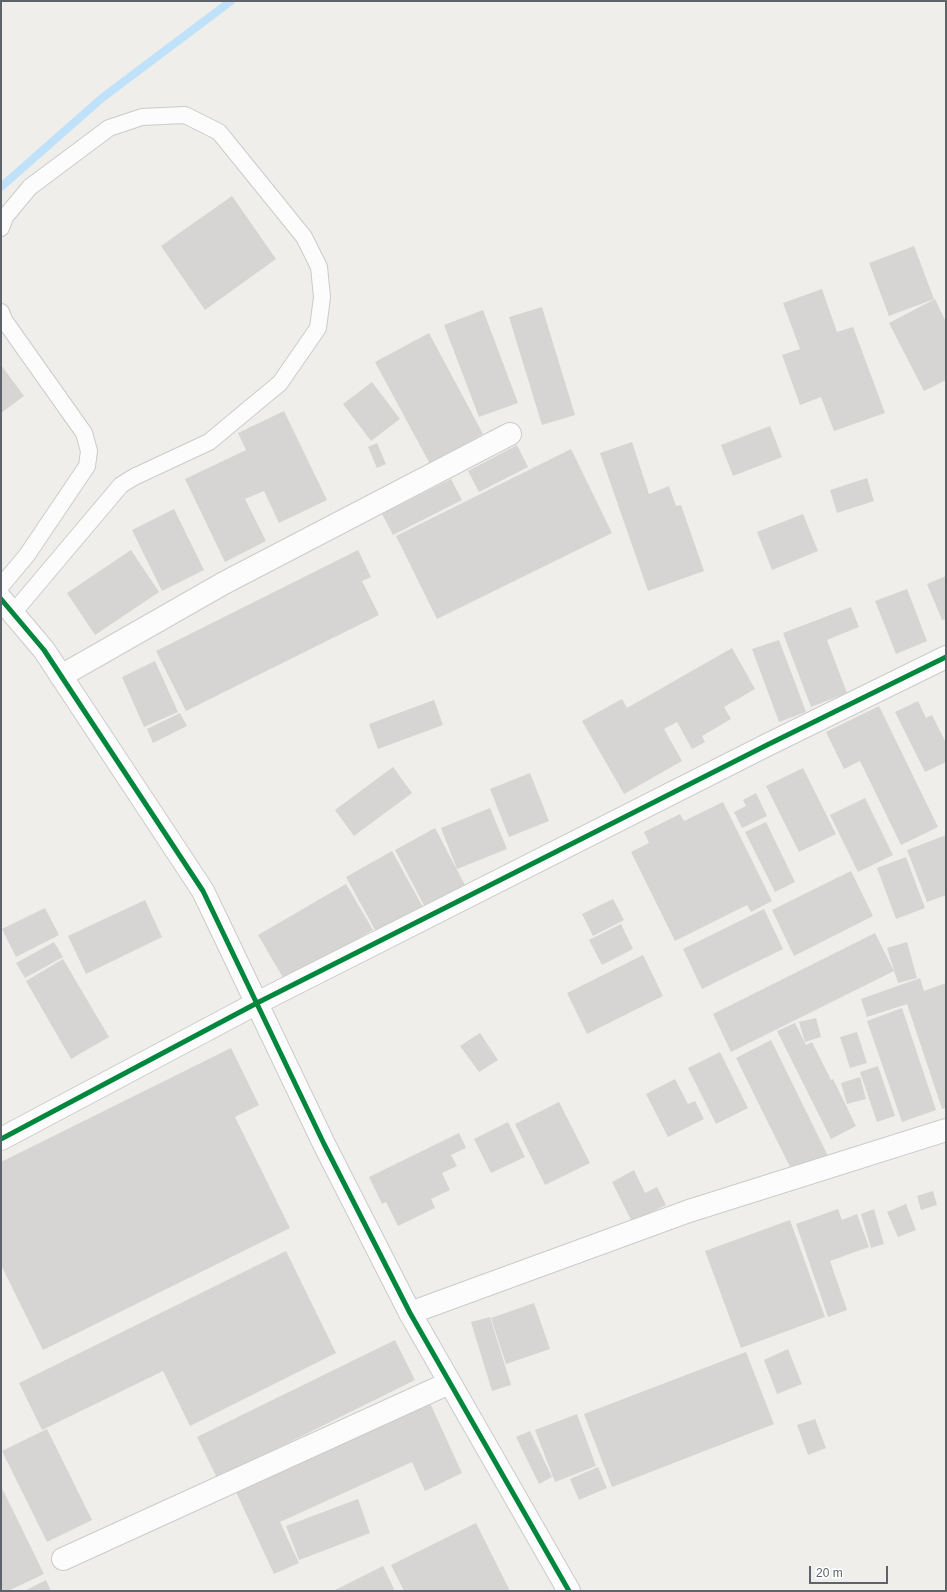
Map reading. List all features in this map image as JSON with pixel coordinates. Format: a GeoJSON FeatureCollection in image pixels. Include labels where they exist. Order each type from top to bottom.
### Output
{"type":"FeatureCollection","features":[{"type":"Feature","properties":{"kind":"street"},"geometry":{"type":"LineString","coordinates":[[61,676],[224,583],[510,434]]}},
{"type":"Feature","properties":{"kind":"street"},"geometry":{"type":"LineString","coordinates":[[7,606],[44,650],[203,891],[327,1151],[410,1312],[449,1383],[569,1591]]}},
{"type":"Feature","properties":{"kind":"street"},"geometry":{"type":"LineString","coordinates":[[1,1139],[257,1003],[767,745],[946,657]]}},
{"type":"Feature","properties":{"kind":"street"},"geometry":{"type":"LineString","coordinates":[[410,1312],[689,1211],[946,1130]]}},
{"type":"Feature","properties":{"kind":"street"},"geometry":{"type":"LineString","coordinates":[[63,1559],[449,1383]]}},
{"type":"Feature","properties":{"kind":"lane"},"geometry":{"type":"LineString","coordinates":[[1,228],[6,217],[30,187],[109,128],[142,116],[185,115],[219,132],[304,237],[319,267],[322,297],[318,328],[280,383],[209,442],[134,477],[121,485],[7,606]]}},
{"type":"Feature","properties":{"kind":"lane"},"geometry":{"type":"LineString","coordinates":[[1,312],[4,320],[84,433],[89,451],[87,466],[27,555],[1,586]]}},
{"type":"Feature","properties":{"kind":"building"},"geometry":{"type":"Polygon","coordinates":[[[232,196],[276,259],[205,310],[161,246],[232,196]]]}},
{"type":"Feature","properties":{"kind":"building"},"geometry":{"type":"Polygon","coordinates":[[[914,246],[934,299],[889,316],[869,263],[914,246]]]}},
{"type":"Feature","properties":{"kind":"building"},"geometry":{"type":"Polygon","coordinates":[[[822,289],[837,332],[853,327],[885,413],[834,431],[821,397],[800,405],[782,355],[800,349],[783,303],[822,289]]]}},
{"type":"Feature","properties":{"kind":"building"},"geometry":{"type":"Polygon","coordinates":[[[935,299],[946,322],[946,380],[924,391],[889,323],[935,299]]]}},
{"type":"Feature","properties":{"kind":"building"},"geometry":{"type":"Polygon","coordinates":[[[542,307],[575,415],[542,425],[509,317],[542,307]]]}},
{"type":"Feature","properties":{"kind":"building"},"geometry":{"type":"Polygon","coordinates":[[[483,310],[518,403],[479,417],[444,325],[483,310]]]}},
{"type":"Feature","properties":{"kind":"building"},"geometry":{"type":"Polygon","coordinates":[[[429,333],[483,434],[430,464],[375,362],[429,333]]]}},
{"type":"Feature","properties":{"kind":"building"},"geometry":{"type":"Polygon","coordinates":[[[1,365],[24,396],[1,413],[1,365]]]}},
{"type":"Feature","properties":{"kind":"building"},"geometry":{"type":"Polygon","coordinates":[[[372,382],[400,419],[371,441],[343,404],[372,382]]]}},
{"type":"Feature","properties":{"kind":"building"},"geometry":{"type":"Polygon","coordinates":[[[284,411],[327,500],[279,523],[264,491],[245,499],[266,541],[225,562],[185,479],[246,450],[238,433],[284,411]]]}},
{"type":"Feature","properties":{"kind":"building"},"geometry":{"type":"Polygon","coordinates":[[[770,426],[782,457],[733,476],[721,445],[770,426]]]}},
{"type":"Feature","properties":{"kind":"building"},"geometry":{"type":"Polygon","coordinates":[[[632,442],[649,494],[669,486],[676,506],[681,505],[704,571],[648,591],[600,453],[632,442]]]}},
{"type":"Feature","properties":{"kind":"building"},"geometry":{"type":"Polygon","coordinates":[[[377,443],[386,464],[377,468],[368,447],[377,443]]]}},
{"type":"Feature","properties":{"kind":"building"},"geometry":{"type":"Polygon","coordinates":[[[517,445],[528,467],[479,492],[468,471],[517,445]]]}},
{"type":"Feature","properties":{"kind":"building"},"geometry":{"type":"Polygon","coordinates":[[[571,449],[612,533],[437,619],[396,536],[571,449]]]}},
{"type":"Feature","properties":{"kind":"building"},"geometry":{"type":"Polygon","coordinates":[[[867,478],[874,501],[837,513],[830,490],[867,478]]]}},
{"type":"Feature","properties":{"kind":"building"},"geometry":{"type":"Polygon","coordinates":[[[451,479],[462,500],[393,535],[382,514],[451,479]]]}},
{"type":"Feature","properties":{"kind":"building"},"geometry":{"type":"Polygon","coordinates":[[[174,509],[204,570],[162,591],[132,530],[174,509]]]}},
{"type":"Feature","properties":{"kind":"building"},"geometry":{"type":"Polygon","coordinates":[[[803,514],[818,551],[772,570],[757,532],[803,514]]]}},
{"type":"Feature","properties":{"kind":"building"},"geometry":{"type":"Polygon","coordinates":[[[131,550],[159,592],[95,635],[67,593],[131,550]]]}},
{"type":"Feature","properties":{"kind":"building"},"geometry":{"type":"Polygon","coordinates":[[[358,550],[371,577],[362,581],[379,615],[186,711],[156,651],[358,550]]]}},
{"type":"Feature","properties":{"kind":"building"},"geometry":{"type":"Polygon","coordinates":[[[946,576],[946,619],[942,620],[927,584],[946,576]]]}},
{"type":"Feature","properties":{"kind":"building"},"geometry":{"type":"Polygon","coordinates":[[[907,589],[927,641],[896,654],[875,601],[907,589]]]}},
{"type":"Feature","properties":{"kind":"building"},"geometry":{"type":"Polygon","coordinates":[[[851,607],[859,627],[827,640],[847,693],[811,707],[783,633],[851,607]]]}},
{"type":"Feature","properties":{"kind":"building"},"geometry":{"type":"Polygon","coordinates":[[[779,640],[806,712],[779,722],[752,649],[779,640]]]}},
{"type":"Feature","properties":{"kind":"building"},"geometry":{"type":"Polygon","coordinates":[[[732,648],[755,689],[724,707],[731,719],[702,736],[705,742],[692,749],[677,722],[664,729],[682,761],[624,794],[582,721],[622,699],[627,708],[732,648]]]}},
{"type":"Feature","properties":{"kind":"building"},"geometry":{"type":"Polygon","coordinates":[[[155,661],[178,712],[144,727],[122,677],[155,661]]]}},
{"type":"Feature","properties":{"kind":"building"},"geometry":{"type":"Polygon","coordinates":[[[434,700],[443,725],[378,749],[369,724],[434,700]]]}},
{"type":"Feature","properties":{"kind":"building"},"geometry":{"type":"Polygon","coordinates":[[[918,701],[926,718],[932,715],[946,743],[946,762],[925,772],[895,712],[918,701]]]}},
{"type":"Feature","properties":{"kind":"building"},"geometry":{"type":"Polygon","coordinates":[[[879,706],[938,827],[901,845],[860,761],[844,769],[826,732],[879,706]]]}},
{"type":"Feature","properties":{"kind":"building"},"geometry":{"type":"Polygon","coordinates":[[[180,713],[187,726],[153,743],[147,729],[180,713]]]}},
{"type":"Feature","properties":{"kind":"building"},"geometry":{"type":"Polygon","coordinates":[[[393,767],[412,793],[354,836],[335,810],[393,767]]]}},
{"type":"Feature","properties":{"kind":"building"},"geometry":{"type":"Polygon","coordinates":[[[803,768],[836,834],[799,852],[766,786],[803,768]]]}},
{"type":"Feature","properties":{"kind":"building"},"geometry":{"type":"Polygon","coordinates":[[[530,773],[549,821],[509,837],[490,789],[530,773]]]}},
{"type":"Feature","properties":{"kind":"building"},"geometry":{"type":"Polygon","coordinates":[[[756,793],[767,816],[742,828],[734,812],[746,806],[743,800],[756,793]]]}},
{"type":"Feature","properties":{"kind":"building"},"geometry":{"type":"Polygon","coordinates":[[[865,798],[893,855],[858,872],[830,815],[865,798]]]}},
{"type":"Feature","properties":{"kind":"building"},"geometry":{"type":"Polygon","coordinates":[[[723,802],[772,901],[751,912],[747,905],[675,941],[631,852],[649,843],[644,832],[680,814],[684,821],[723,802]]]}},
{"type":"Feature","properties":{"kind":"building"},"geometry":{"type":"Polygon","coordinates":[[[490,808],[507,849],[457,869],[441,828],[490,808]]]}},
{"type":"Feature","properties":{"kind":"building"},"geometry":{"type":"Polygon","coordinates":[[[766,822],[795,882],[775,892],[745,832],[766,822]]]}},
{"type":"Feature","properties":{"kind":"building"},"geometry":{"type":"Polygon","coordinates":[[[435,828],[466,887],[426,909],[395,850],[435,828]]]}},
{"type":"Feature","properties":{"kind":"building"},"geometry":{"type":"Polygon","coordinates":[[[946,835],[946,895],[927,902],[907,850],[946,835]]]}},
{"type":"Feature","properties":{"kind":"building"},"geometry":{"type":"Polygon","coordinates":[[[392,851],[425,911],[379,937],[346,877],[392,851]]]}},
{"type":"Feature","properties":{"kind":"building"},"geometry":{"type":"Polygon","coordinates":[[[906,857],[925,908],[896,919],[877,868],[906,857]]]}},
{"type":"Feature","properties":{"kind":"building"},"geometry":{"type":"Polygon","coordinates":[[[851,871],[873,916],[794,956],[772,910],[851,871]]]}},
{"type":"Feature","properties":{"kind":"building"},"geometry":{"type":"Polygon","coordinates":[[[346,884],[373,930],[285,981],[258,935],[346,884]]]}},
{"type":"Feature","properties":{"kind":"building"},"geometry":{"type":"Polygon","coordinates":[[[613,899],[624,920],[593,936],[582,914],[613,899]]]}},
{"type":"Feature","properties":{"kind":"building"},"geometry":{"type":"Polygon","coordinates":[[[145,900],[162,937],[86,974],[68,936],[145,900]]]}},
{"type":"Feature","properties":{"kind":"building"},"geometry":{"type":"Polygon","coordinates":[[[45,908],[59,935],[16,957],[2,929],[45,908]]]}},
{"type":"Feature","properties":{"kind":"building"},"geometry":{"type":"Polygon","coordinates":[[[764,909],[783,949],[702,989],[683,949],[764,909]]]}},
{"type":"Feature","properties":{"kind":"building"},"geometry":{"type":"Polygon","coordinates":[[[621,924],[633,949],[602,965],[589,940],[621,924]]]}},
{"type":"Feature","properties":{"kind":"building"},"geometry":{"type":"Polygon","coordinates":[[[875,933],[894,971],[731,1052],[713,1014],[875,933]]]}},
{"type":"Feature","properties":{"kind":"building"},"geometry":{"type":"Polygon","coordinates":[[[54,942],[63,957],[25,978],[16,963],[54,942]]]}},
{"type":"Feature","properties":{"kind":"building"},"geometry":{"type":"Polygon","coordinates":[[[907,942],[917,978],[898,983],[887,948],[907,942]]]}},
{"type":"Feature","properties":{"kind":"building"},"geometry":{"type":"Polygon","coordinates":[[[643,955],[663,996],[587,1034],[567,993],[643,955]]]}},
{"type":"Feature","properties":{"kind":"building"},"geometry":{"type":"Polygon","coordinates":[[[63,959],[109,1037],[71,1059],[26,981],[63,959]]]}},
{"type":"Feature","properties":{"kind":"building"},"geometry":{"type":"Polygon","coordinates":[[[920,978],[924,991],[946,983],[946,1108],[942,1109],[907,1004],[867,1017],[861,999],[920,978]]]}},
{"type":"Feature","properties":{"kind":"building"},"geometry":{"type":"Polygon","coordinates":[[[902,1008],[936,1110],[902,1122],[867,1021],[902,1008]]]}},
{"type":"Feature","properties":{"kind":"building"},"geometry":{"type":"Polygon","coordinates":[[[816,1018],[821,1037],[805,1042],[799,1022],[816,1018]]]}},
{"type":"Feature","properties":{"kind":"building"},"geometry":{"type":"Polygon","coordinates":[[[795,1023],[806,1045],[812,1042],[831,1080],[833,1079],[856,1126],[831,1139],[777,1031],[795,1023]]]}},
{"type":"Feature","properties":{"kind":"building"},"geometry":{"type":"Polygon","coordinates":[[[857,1032],[867,1063],[850,1068],[840,1037],[857,1032]]]}},
{"type":"Feature","properties":{"kind":"building"},"geometry":{"type":"Polygon","coordinates":[[[480,1033],[498,1060],[479,1072],[460,1046],[480,1033]]]}},
{"type":"Feature","properties":{"kind":"building"},"geometry":{"type":"Polygon","coordinates":[[[771,1040],[830,1160],[795,1177],[736,1058],[771,1040]]]}},
{"type":"Feature","properties":{"kind":"building"},"geometry":{"type":"Polygon","coordinates":[[[231,1048],[259,1105],[235,1117],[290,1228],[43,1350],[1,1265],[1,1162],[231,1048]]]}},
{"type":"Feature","properties":{"kind":"building"},"geometry":{"type":"Polygon","coordinates":[[[720,1052],[748,1108],[716,1124],[688,1068],[720,1052]]]}},
{"type":"Feature","properties":{"kind":"building"},"geometry":{"type":"Polygon","coordinates":[[[878,1066],[895,1116],[877,1122],[860,1072],[878,1066]]]}},
{"type":"Feature","properties":{"kind":"building"},"geometry":{"type":"Polygon","coordinates":[[[860,1077],[866,1099],[847,1104],[841,1083],[860,1077]]]}},
{"type":"Feature","properties":{"kind":"building"},"geometry":{"type":"Polygon","coordinates":[[[675,1079],[688,1104],[695,1101],[704,1119],[668,1137],[646,1094],[675,1079]]]}},
{"type":"Feature","properties":{"kind":"building"},"geometry":{"type":"Polygon","coordinates":[[[559,1102],[590,1163],[545,1185],[515,1124],[559,1102]]]}},
{"type":"Feature","properties":{"kind":"building"},"geometry":{"type":"Polygon","coordinates":[[[508,1122],[525,1157],[491,1173],[474,1139],[508,1122]]]}},
{"type":"Feature","properties":{"kind":"building"},"geometry":{"type":"Polygon","coordinates":[[[459,1133],[466,1148],[451,1155],[457,1166],[442,1173],[450,1190],[431,1199],[435,1208],[398,1226],[386,1202],[382,1204],[369,1177],[459,1133]]]}},
{"type":"Feature","properties":{"kind":"building"},"geometry":{"type":"Polygon","coordinates":[[[634,1170],[645,1193],[657,1187],[666,1205],[632,1222],[612,1182],[634,1170]]]}},
{"type":"Feature","properties":{"kind":"building"},"geometry":{"type":"Polygon","coordinates":[[[933,1191],[937,1205],[921,1210],[917,1196],[933,1191]]]}},
{"type":"Feature","properties":{"kind":"building"},"geometry":{"type":"Polygon","coordinates":[[[906,1204],[916,1230],[898,1237],[887,1212],[906,1204]]]}},
{"type":"Feature","properties":{"kind":"building"},"geometry":{"type":"Polygon","coordinates":[[[838,1209],[842,1220],[857,1214],[869,1247],[830,1261],[847,1310],[828,1317],[796,1224],[838,1209]]]}},
{"type":"Feature","properties":{"kind":"building"},"geometry":{"type":"Polygon","coordinates":[[[874,1209],[884,1244],[871,1248],[861,1214],[874,1209]]]}},
{"type":"Feature","properties":{"kind":"building"},"geometry":{"type":"Polygon","coordinates":[[[790,1220],[825,1317],[741,1348],[705,1251],[790,1220]]]}},
{"type":"Feature","properties":{"kind":"building"},"geometry":{"type":"Polygon","coordinates":[[[286,1251],[336,1353],[190,1426],[163,1371],[42,1430],[19,1383],[286,1251]]]}},
{"type":"Feature","properties":{"kind":"building"},"geometry":{"type":"Polygon","coordinates":[[[534,1303],[550,1349],[506,1364],[491,1318],[534,1303]]]}},
{"type":"Feature","properties":{"kind":"building"},"geometry":{"type":"Polygon","coordinates":[[[490,1317],[511,1385],[492,1391],[471,1322],[490,1317]]]}},
{"type":"Feature","properties":{"kind":"building"},"geometry":{"type":"Polygon","coordinates":[[[395,1340],[415,1380],[217,1478],[197,1437],[395,1340]]]}},
{"type":"Feature","properties":{"kind":"building"},"geometry":{"type":"Polygon","coordinates":[[[788,1349],[802,1384],[777,1394],[764,1360],[788,1349]]]}},
{"type":"Feature","properties":{"kind":"building"},"geometry":{"type":"Polygon","coordinates":[[[746,1352],[774,1424],[612,1487],[584,1414],[746,1352]]]}},
{"type":"Feature","properties":{"kind":"building"},"geometry":{"type":"Polygon","coordinates":[[[429,1401],[462,1473],[425,1491],[412,1462],[280,1522],[299,1563],[274,1574],[235,1490],[429,1401]]]}},
{"type":"Feature","properties":{"kind":"building"},"geometry":{"type":"Polygon","coordinates":[[[577,1414],[596,1466],[555,1482],[535,1430],[577,1414]]]}},
{"type":"Feature","properties":{"kind":"building"},"geometry":{"type":"Polygon","coordinates":[[[815,1419],[826,1448],[808,1455],[797,1425],[815,1419]]]}},
{"type":"Feature","properties":{"kind":"building"},"geometry":{"type":"Polygon","coordinates":[[[47,1429],[92,1520],[47,1542],[2,1451],[47,1429]]]}},
{"type":"Feature","properties":{"kind":"building"},"geometry":{"type":"Polygon","coordinates":[[[530,1431],[552,1477],[539,1484],[516,1437],[530,1431]]]}},
{"type":"Feature","properties":{"kind":"building"},"geometry":{"type":"Polygon","coordinates":[[[598,1467],[607,1488],[579,1500],[570,1479],[598,1467]]]}},
{"type":"Feature","properties":{"kind":"building"},"geometry":{"type":"Polygon","coordinates":[[[1,1486],[44,1574],[8,1591],[1,1591],[1,1486]]]}},
{"type":"Feature","properties":{"kind":"building"},"geometry":{"type":"Polygon","coordinates":[[[358,1499],[370,1533],[299,1560],[286,1526],[358,1499]]]}},
{"type":"Feature","properties":{"kind":"building"},"geometry":{"type":"Polygon","coordinates":[[[476,1523],[510,1591],[404,1591],[391,1565],[476,1523]]]}},
{"type":"Feature","properties":{"kind":"building"},"geometry":{"type":"Polygon","coordinates":[[[383,1566],[395,1591],[333,1591],[383,1566]]]}},
{"type":"Feature","properties":{"kind":"building"},"geometry":{"type":"Polygon","coordinates":[[[46,1580],[51,1591],[24,1591],[46,1580]]]}},
{"type":"Feature","properties":{"kind":"waterway"},"geometry":{"type":"LineString","coordinates":[[1,187],[102,98],[231,1]]}},
{"type":"Feature","properties":{"kind":"cycle path"},"geometry":{"type":"LineString","coordinates":[[1,599],[44,650],[203,891],[324,1144],[410,1313],[569,1591]]}},
{"type":"Feature","properties":{"kind":"cycle path"},"geometry":{"type":"LineString","coordinates":[[1,1139],[257,1003],[767,745],[946,657]]}}]}
